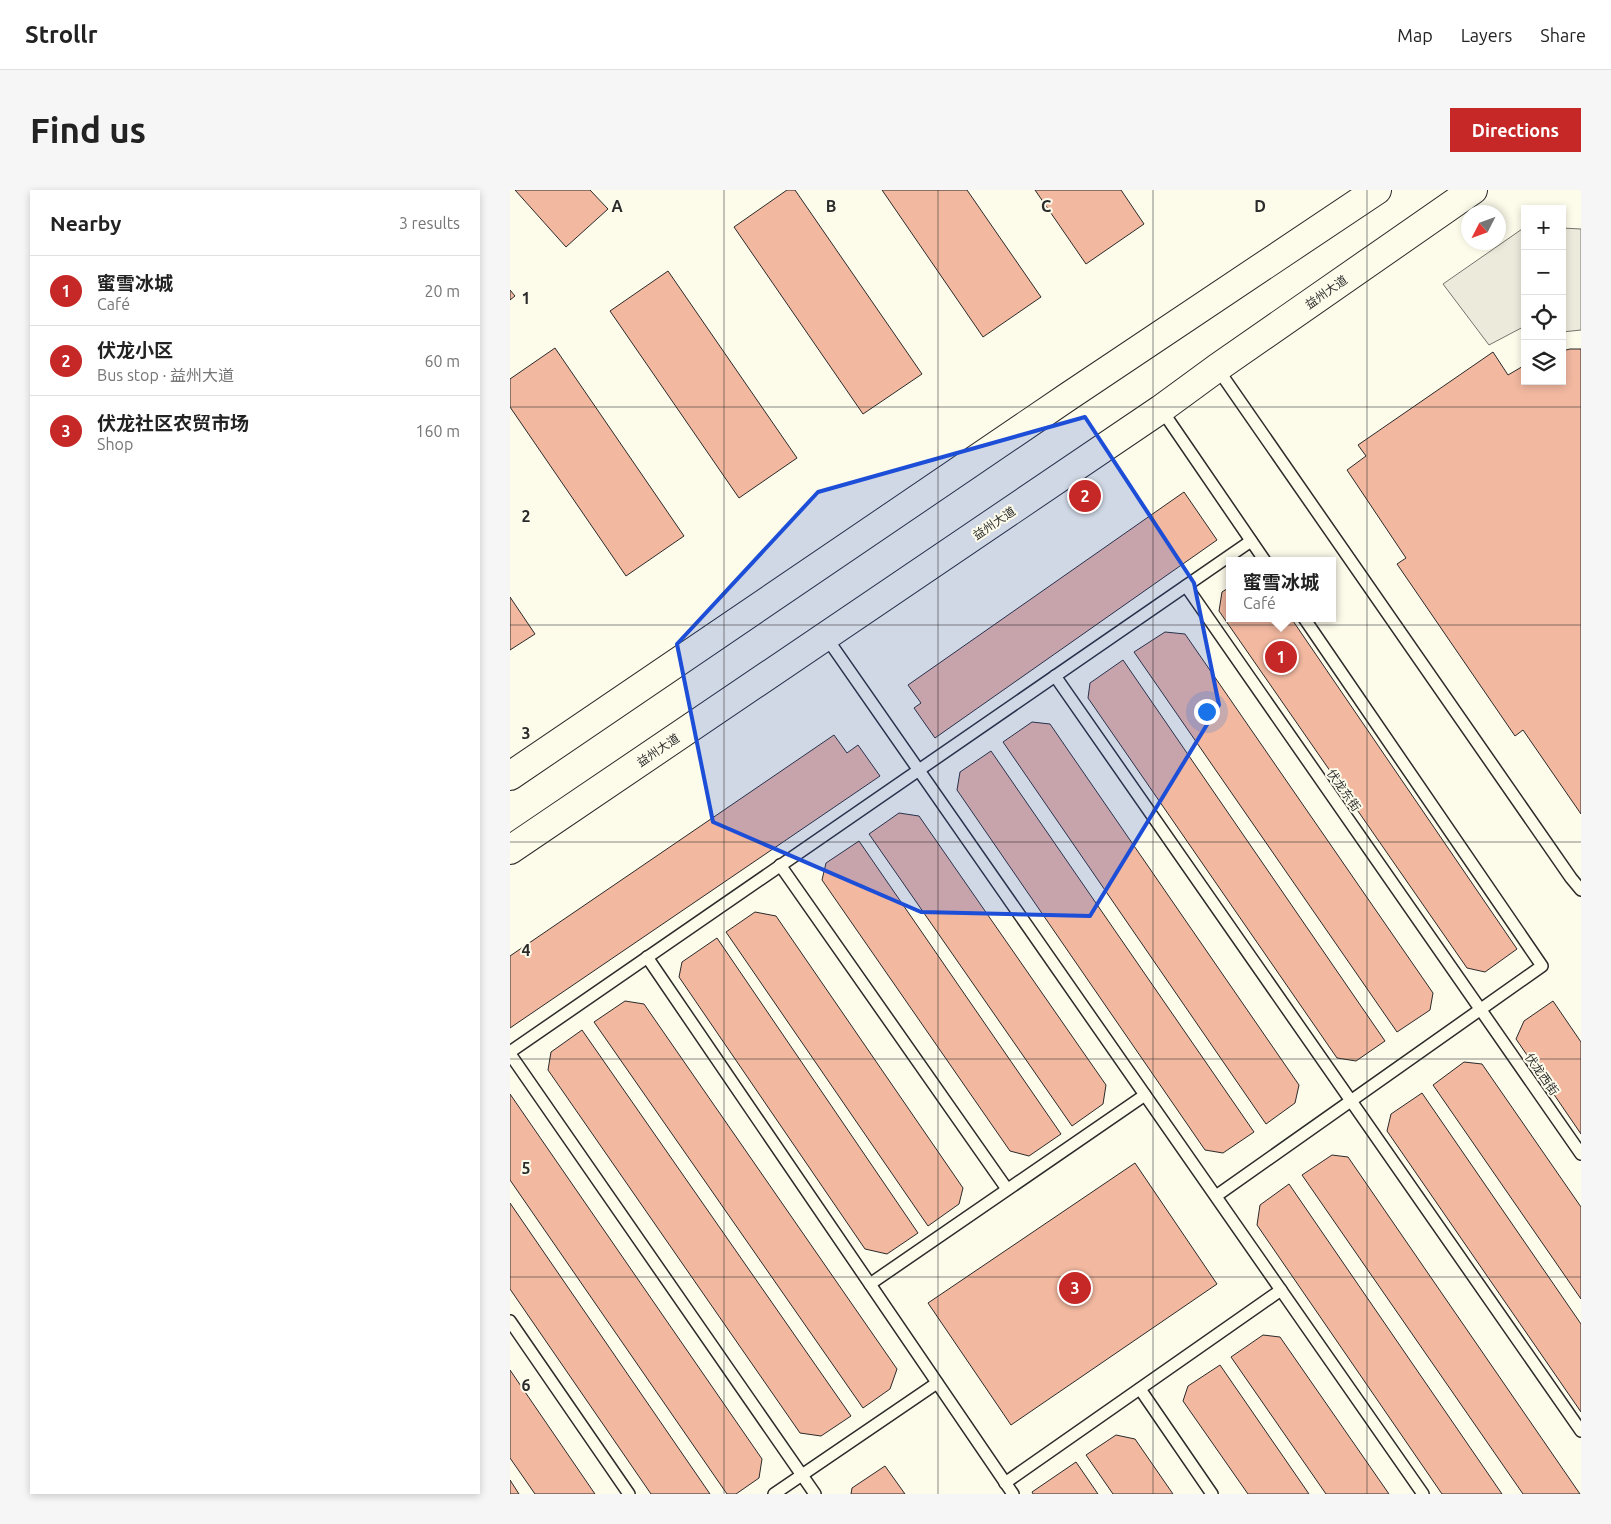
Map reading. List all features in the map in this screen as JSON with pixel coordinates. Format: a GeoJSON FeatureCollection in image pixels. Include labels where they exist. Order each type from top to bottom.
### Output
{"type":"FeatureCollection","features":[{"type":"Feature","properties":{"kind":"main road"},"geometry":{"type":"LineString","coordinates":[[510,776],[1376,190]]}},
{"type":"Feature","properties":{"kind":"main road","name":"益州大道"},"geometry":{"type":"LineString","coordinates":[[510,850],[1161,410],[1217,368],[1473,190]]}},
{"type":"Feature","properties":{"kind":"lane"},"geometry":{"type":"LineString","coordinates":[[1217,368],[1581,890]]}},
{"type":"Feature","properties":{"kind":"lane"},"geometry":{"type":"LineString","coordinates":[[1161,410],[1262,557]]}},
{"type":"Feature","properties":{"kind":"lane"},"geometry":{"type":"LineString","coordinates":[[1228,557],[1251,541]]}},
{"type":"Feature","properties":{"kind":"lane"},"geometry":{"type":"LineString","coordinates":[[815,1494],[510,1053],[1226,558]]}},
{"type":"Feature","properties":{"kind":"lane","name":"伏龙东街"},"geometry":{"type":"LineString","coordinates":[[1186,586],[1480,1010]]}},
{"type":"Feature","properties":{"kind":"lane"},"geometry":{"type":"LineString","coordinates":[[1216,1196],[1542,966],[1307,622]]}},
{"type":"Feature","properties":{"kind":"lane"},"geometry":{"type":"LineString","coordinates":[[826,637],[1423,1494]]}},
{"type":"Feature","properties":{"kind":"lane"},"geometry":{"type":"LineString","coordinates":[[1055,676],[1581,1431]]}},
{"type":"Feature","properties":{"kind":"lane"},"geometry":{"type":"LineString","coordinates":[[780,865],[1007,1189]]}},
{"type":"Feature","properties":{"kind":"lane"},"geometry":{"type":"LineString","coordinates":[[647,957],[1013,1494]]}},
{"type":"Feature","properties":{"kind":"lane","name":"伏龙西街"},"geometry":{"type":"LineString","coordinates":[[1480,1010],[1581,1154]]}},
{"type":"Feature","properties":{"kind":"lane"},"geometry":{"type":"LineString","coordinates":[[870,1284],[1145,1095]]}},
{"type":"Feature","properties":{"kind":"lane"},"geometry":{"type":"LineString","coordinates":[[1005,1482],[1281,1290]]}},
{"type":"Feature","properties":{"kind":"lane"},"geometry":{"type":"LineString","coordinates":[[510,1321],[629,1494]]}},
{"type":"Feature","properties":{"kind":"lane"},"geometry":{"type":"LineString","coordinates":[[774,1494],[937,1383]]}},
{"type":"Feature","properties":{"kind":"lane"},"geometry":{"type":"LineString","coordinates":[[1140,1389],[1212,1494]]}},
{"type":"Feature","properties":{"kind":"highlighted area"},"geometry":{"type":"Polygon","coordinates":[[[1085,417],[1194,583],[1219,705],[1090,916],[921,912],[713,822],[677,644],[818,492],[1085,417]]]}},
{"type":"Feature","properties":{"kind":"shaded area"},"geometry":{"type":"Polygon","coordinates":[[[1566,228],[1581,229],[1581,330],[1566,332],[1566,228]]]}},
{"type":"Feature","properties":{"kind":"shaded area"},"geometry":{"type":"Polygon","coordinates":[[[1521,230],[1521,328],[1489,345],[1443,284],[1492,250],[1506,250],[1506,240],[1521,230]]]}},
{"type":"Feature","properties":{"kind":"building"},"geometry":{"type":"Polygon","coordinates":[[[515,190],[590,190],[608,209],[566,247],[515,190]]]}},
{"type":"Feature","properties":{"kind":"building"},"geometry":{"type":"Polygon","coordinates":[[[787,190],[795,190],[922,374],[863,414],[734,227],[787,190]]]}},
{"type":"Feature","properties":{"kind":"building"},"geometry":{"type":"Polygon","coordinates":[[[882,190],[967,190],[1041,297],[983,337],[882,190]]]}},
{"type":"Feature","properties":{"kind":"building"},"geometry":{"type":"Polygon","coordinates":[[[1035,190],[1121,190],[1144,224],[1086,264],[1035,190]]]}},
{"type":"Feature","properties":{"kind":"building"},"geometry":{"type":"Polygon","coordinates":[[[668,271],[797,458],[739,498],[610,311],[668,271]]]}},
{"type":"Feature","properties":{"kind":"building"},"geometry":{"type":"Polygon","coordinates":[[[510,290],[515,296],[510,300],[510,290]]]}},
{"type":"Feature","properties":{"kind":"building"},"geometry":{"type":"Polygon","coordinates":[[[555,348],[684,536],[626,576],[510,407],[510,379],[555,348]]]}},
{"type":"Feature","properties":{"kind":"building"},"geometry":{"type":"Polygon","coordinates":[[[1581,349],[1581,814],[1523,730],[1515,736],[1397,564],[1406,558],[1347,470],[1366,456],[1358,445],[1493,352],[1508,375],[1521,367],[1521,385],[1566,385],[1566,350],[1581,349]]]}},
{"type":"Feature","properties":{"kind":"building"},"geometry":{"type":"Polygon","coordinates":[[[1184,492],[1217,540],[935,738],[914,708],[921,703],[908,685],[1184,492]]]}},
{"type":"Feature","properties":{"kind":"building"},"geometry":{"type":"Polygon","coordinates":[[[1226,590],[1226,621],[1219,611],[1222,592],[1226,590]]]}},
{"type":"Feature","properties":{"kind":"building"},"geometry":{"type":"Polygon","coordinates":[[[510,597],[535,634],[510,650],[510,597]]]}},
{"type":"Feature","properties":{"kind":"building"},"geometry":{"type":"Polygon","coordinates":[[[1227,622],[1294,622],[1517,949],[1485,972],[1467,968],[1227,622]]]}},
{"type":"Feature","properties":{"kind":"building"},"geometry":{"type":"Polygon","coordinates":[[[1165,632],[1185,634],[1433,993],[1430,1010],[1397,1032],[1134,652],[1165,632]]]}},
{"type":"Feature","properties":{"kind":"building"},"geometry":{"type":"Polygon","coordinates":[[[1123,660],[1385,1041],[1356,1061],[1337,1058],[1088,698],[1090,683],[1123,660]]]}},
{"type":"Feature","properties":{"kind":"building"},"geometry":{"type":"Polygon","coordinates":[[[1032,722],[1050,724],[1299,1085],[1295,1103],[1266,1124],[1003,742],[1032,722]]]}},
{"type":"Feature","properties":{"kind":"building"},"geometry":{"type":"Polygon","coordinates":[[[834,735],[847,753],[858,745],[880,776],[510,1028],[510,956],[834,735]]]}},
{"type":"Feature","properties":{"kind":"building"},"geometry":{"type":"Polygon","coordinates":[[[991,751],[1254,1132],[1223,1153],[1205,1150],[957,790],[960,772],[991,751]]]}},
{"type":"Feature","properties":{"kind":"building"},"geometry":{"type":"Polygon","coordinates":[[[899,813],[919,816],[1106,1085],[1103,1104],[1072,1126],[869,834],[899,813]]]}},
{"type":"Feature","properties":{"kind":"building"},"geometry":{"type":"Polygon","coordinates":[[[859,841],[1061,1134],[1029,1156],[1010,1151],[822,880],[826,863],[859,841]]]}},
{"type":"Feature","properties":{"kind":"building"},"geometry":{"type":"Polygon","coordinates":[[[755,912],[776,916],[963,1188],[959,1204],[928,1226],[726,932],[755,912]]]}},
{"type":"Feature","properties":{"kind":"building"},"geometry":{"type":"Polygon","coordinates":[[[717,938],[918,1233],[887,1254],[865,1249],[679,977],[682,962],[717,938]]]}},
{"type":"Feature","properties":{"kind":"building"},"geometry":{"type":"Polygon","coordinates":[[[625,1001],[644,1004],[897,1369],[890,1389],[863,1408],[594,1022],[625,1001]]]}},
{"type":"Feature","properties":{"kind":"building"},"geometry":{"type":"Polygon","coordinates":[[[1553,1001],[1581,1042],[1581,1134],[1516,1039],[1524,1021],[1553,1001]]]}},
{"type":"Feature","properties":{"kind":"building"},"geometry":{"type":"Polygon","coordinates":[[[582,1030],[851,1416],[821,1436],[800,1433],[548,1070],[551,1052],[582,1030]]]}},
{"type":"Feature","properties":{"kind":"building"},"geometry":{"type":"Polygon","coordinates":[[[1464,1062],[1482,1064],[1581,1207],[1581,1299],[1433,1085],[1464,1062]]]}},
{"type":"Feature","properties":{"kind":"building"},"geometry":{"type":"Polygon","coordinates":[[[1422,1093],[1581,1324],[1581,1412],[1387,1131],[1391,1114],[1422,1093]]]}},
{"type":"Feature","properties":{"kind":"building"},"geometry":{"type":"Polygon","coordinates":[[[510,1094],[762,1459],[759,1478],[736,1494],[727,1494],[510,1180],[510,1094]]]}},
{"type":"Feature","properties":{"kind":"building"},"geometry":{"type":"Polygon","coordinates":[[[1332,1155],[1348,1157],[1580,1494],[1523,1494],[1302,1175],[1332,1155]]]}},
{"type":"Feature","properties":{"kind":"building"},"geometry":{"type":"Polygon","coordinates":[[[1135,1163],[1217,1284],[1011,1425],[928,1303],[1135,1163]]]}},
{"type":"Feature","properties":{"kind":"building"},"geometry":{"type":"Polygon","coordinates":[[[1289,1184],[1502,1494],[1442,1494],[1257,1225],[1260,1205],[1289,1184]]]}},
{"type":"Feature","properties":{"kind":"building"},"geometry":{"type":"Polygon","coordinates":[[[510,1203],[710,1494],[651,1494],[510,1289],[510,1203]]]}},
{"type":"Feature","properties":{"kind":"building"},"geometry":{"type":"Polygon","coordinates":[[[1263,1335],[1280,1337],[1389,1494],[1326,1494],[1231,1357],[1263,1335]]]}},
{"type":"Feature","properties":{"kind":"building"},"geometry":{"type":"Polygon","coordinates":[[[1220,1365],[1309,1494],[1248,1494],[1183,1401],[1188,1386],[1220,1365]]]}},
{"type":"Feature","properties":{"kind":"building"},"geometry":{"type":"Polygon","coordinates":[[[510,1370],[595,1494],[535,1494],[510,1458],[510,1370]]]}},
{"type":"Feature","properties":{"kind":"building"},"geometry":{"type":"Polygon","coordinates":[[[1116,1435],[1135,1439],[1173,1494],[1113,1494],[1086,1455],[1116,1435]]]}},
{"type":"Feature","properties":{"kind":"building"},"geometry":{"type":"Polygon","coordinates":[[[1076,1462],[1098,1494],[1033,1494],[1032,1492],[1076,1462]]]}},
{"type":"Feature","properties":{"kind":"building"},"geometry":{"type":"Polygon","coordinates":[[[885,1466],[905,1494],[851,1494],[852,1488],[885,1466]]]}},
{"type":"Feature","properties":{"kind":"building"},"geometry":{"type":"Polygon","coordinates":[[[510,1480],[519,1494],[510,1494],[510,1480]]]}},
{"type":"Feature","properties":{"kind":"place","name":"伏龙小区"},"geometry":{"type":"Point","coordinates":[1085,496]}},
{"type":"Feature","properties":{"kind":"place","name":"蜜雪冰城"},"geometry":{"type":"Point","coordinates":[1281,657]}},
{"type":"Feature","properties":{"kind":"place","name":"伏龙社区农贸市场"},"geometry":{"type":"Point","coordinates":[1075,1288]}}]}
